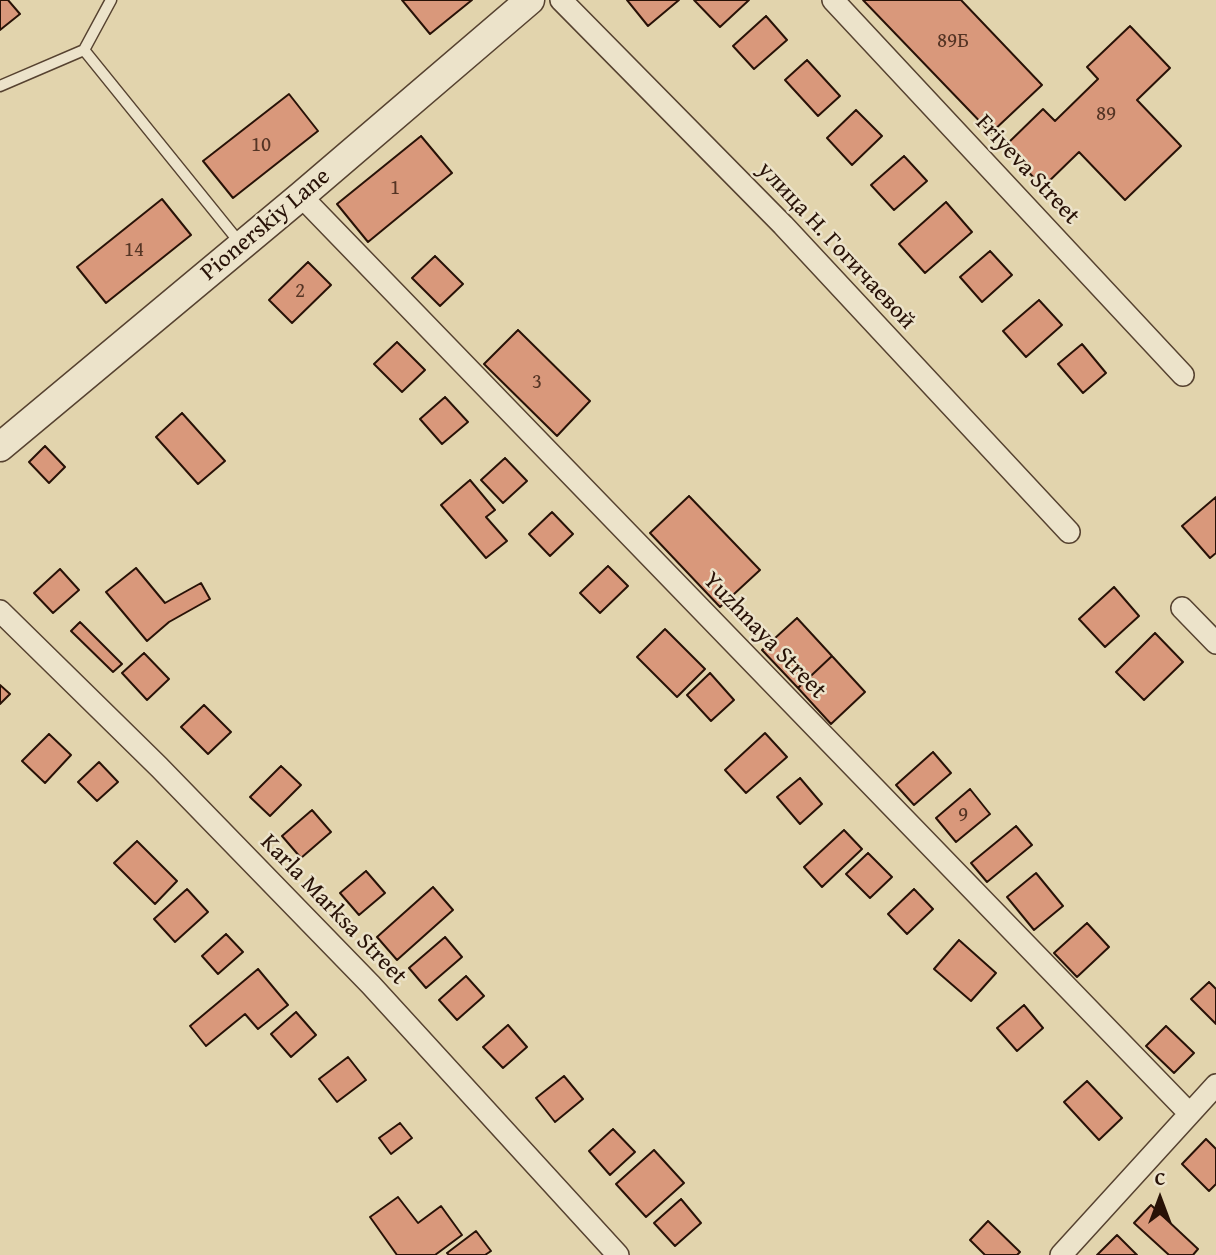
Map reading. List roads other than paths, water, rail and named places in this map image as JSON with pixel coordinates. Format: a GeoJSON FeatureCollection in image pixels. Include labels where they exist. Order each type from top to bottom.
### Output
{"type":"FeatureCollection","features":[{"type":"Feature","properties":{"kind":"street","name":"Pionerskiy Lane"},"geometry":{"type":"LineString","coordinates":[[0,447],[301,196],[530,0]]}},
{"type":"Feature","properties":{"kind":"street","name":"улица Н. Гогичаевой"},"geometry":{"type":"LineString","coordinates":[[561,0],[783,225],[1069,532]]}},
{"type":"Feature","properties":{"kind":"street","name":"Friyeva Street"},"geometry":{"type":"LineString","coordinates":[[833,0],[1183,375]]}},
{"type":"Feature","properties":{"kind":"street","name":"Yuzhnaya Street"},"geometry":{"type":"LineString","coordinates":[[301,196],[1189,1113]]}},
{"type":"Feature","properties":{"kind":"street"},"geometry":{"type":"LineString","coordinates":[[1182,608],[1216,643]]}},
{"type":"Feature","properties":{"kind":"street","name":"Karla Marksa Street"},"geometry":{"type":"LineString","coordinates":[[0,611],[159,767],[371,985],[618,1255]]}},
{"type":"Feature","properties":{"kind":"street"},"geometry":{"type":"LineString","coordinates":[[1061,1255],[1216,1085]]}},
{"type":"Feature","properties":{"kind":"lane"},"geometry":{"type":"LineString","coordinates":[[0,86],[84,50],[111,0]]}},
{"type":"Feature","properties":{"kind":"lane"},"geometry":{"type":"LineString","coordinates":[[84,50],[242,245]]}}]}
